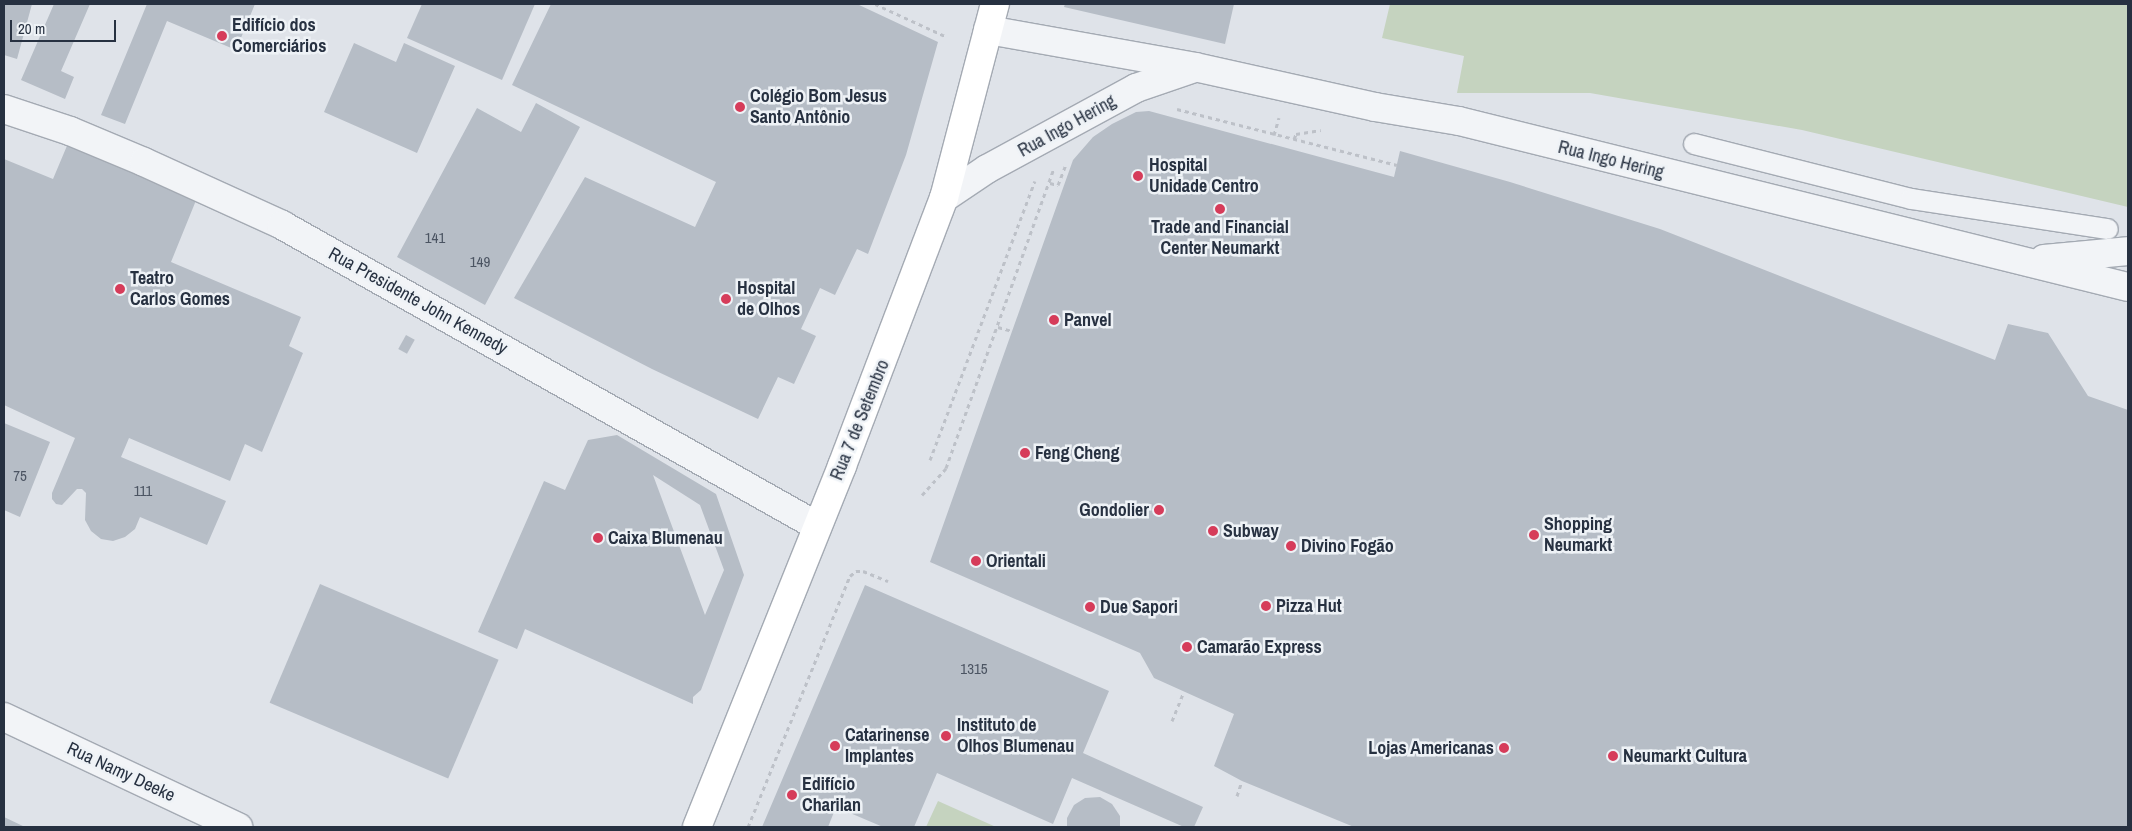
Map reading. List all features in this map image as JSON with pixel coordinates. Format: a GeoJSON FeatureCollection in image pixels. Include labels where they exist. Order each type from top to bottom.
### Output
{"type":"FeatureCollection","features":[{"type":"Feature","properties":{"kind":"main road","name":"Rua 7 de Setembro"},"geometry":{"type":"LineString","coordinates":[[697,827],[894,335],[944,198],[994,4]]}},
{"type":"Feature","properties":{"kind":"street","name":"Rua Ingo Hering"},"geometry":{"type":"LineString","coordinates":[[988,30],[1196,68],[1375,106],[1459,121],[1667,174],[2128,286]]}},
{"type":"Feature","properties":{"kind":"street","name":"Rua Ingo Hering"},"geometry":{"type":"LineString","coordinates":[[944,198],[987,169],[1136,88],[1196,68]]}},
{"type":"Feature","properties":{"kind":"street","name":"Rua Presidente John Kennedy"},"geometry":{"type":"LineString","coordinates":[[4,108],[70,131],[136,158],[282,225],[817,526]]}},
{"type":"Feature","properties":{"kind":"street","name":"Rua Ingo Hering"},"geometry":{"type":"LineString","coordinates":[[2025,260],[2128,251]]}},
{"type":"Feature","properties":{"kind":"street","name":"Rua Namy Deeke"},"geometry":{"type":"LineString","coordinates":[[4,716],[238,827]]}},
{"type":"Feature","properties":{"kind":"lane"},"geometry":{"type":"LineString","coordinates":[[1694,144],[1911,199],[2108,229]]}},
{"type":"Feature","properties":{"kind":"path"},"geometry":{"type":"LineString","coordinates":[[875,4],[948,37]]}},
{"type":"Feature","properties":{"kind":"path"},"geometry":{"type":"LineString","coordinates":[[1172,108],[1397,165]]}},
{"type":"Feature","properties":{"kind":"path"},"geometry":{"type":"LineString","coordinates":[[1274,135],[1280,116]]}},
{"type":"Feature","properties":{"kind":"path"},"geometry":{"type":"LineString","coordinates":[[1294,139],[1296,134],[1329,128]]}},
{"type":"Feature","properties":{"kind":"path"},"geometry":{"type":"LineString","coordinates":[[922,496],[946,468],[1050,183],[1058,185],[1069,158]]}},
{"type":"Feature","properties":{"kind":"path"},"geometry":{"type":"LineString","coordinates":[[930,460],[1037,174]]}},
{"type":"Feature","properties":{"kind":"path"},"geometry":{"type":"LineString","coordinates":[[998,327],[1012,332]]}},
{"type":"Feature","properties":{"kind":"path"},"geometry":{"type":"LineString","coordinates":[[748,827],[850,576],[856,572],[863,571],[888,581]]}},
{"type":"Feature","properties":{"kind":"path"},"geometry":{"type":"LineString","coordinates":[[1172,721],[1184,692]]}},
{"type":"Feature","properties":{"kind":"path"},"geometry":{"type":"LineString","coordinates":[[1236,796],[1242,781]]}},
{"type":"Feature","properties":{"kind":"green space"},"geometry":{"type":"Polygon","coordinates":[[[1390,4],[2128,4],[2128,207],[1802,130],[1590,93],[1457,93],[1464,56],[1382,38],[1390,4]]]}},
{"type":"Feature","properties":{"kind":"green space"},"geometry":{"type":"Polygon","coordinates":[[[938,801],[996,827],[926,827],[938,801]]]}},
{"type":"Feature","properties":{"kind":"building"},"geometry":{"type":"Polygon","coordinates":[[[4,4],[32,4],[17,59],[4,55],[4,4]]]}},
{"type":"Feature","properties":{"kind":"building"},"geometry":{"type":"Polygon","coordinates":[[[54,4],[90,4],[61,71],[74,77],[65,99],[21,80],[54,4]]]}},
{"type":"Feature","properties":{"kind":"building"},"geometry":{"type":"Polygon","coordinates":[[[147,4],[255,4],[236,50],[167,21],[125,124],[101,115],[147,4]]]}},
{"type":"Feature","properties":{"kind":"building"},"geometry":{"type":"Polygon","coordinates":[[[422,4],[535,4],[502,80],[407,38],[422,4]]]}},
{"type":"Feature","properties":{"kind":"building"},"geometry":{"type":"Polygon","coordinates":[[[551,4],[857,4],[938,42],[906,155],[868,254],[857,249],[835,295],[820,288],[801,329],[816,336],[794,384],[778,377],[758,419],[652,369],[514,298],[585,177],[695,227],[716,182],[512,85],[551,4]]]}},
{"type":"Feature","properties":{"kind":"building"},"geometry":{"type":"Polygon","coordinates":[[[1065,4],[1234,4],[1225,44],[1064,7],[1065,4]]]}},
{"type":"Feature","properties":{"kind":"building"},"geometry":{"type":"Polygon","coordinates":[[[354,43],[396,62],[404,43],[455,66],[417,153],[324,112],[354,43]]]}},
{"type":"Feature","properties":{"kind":"building"},"geometry":{"type":"Polygon","coordinates":[[[536,103],[580,127],[485,305],[397,257],[477,108],[521,132],[536,103]]]}},
{"type":"Feature","properties":{"kind":"building","name":"Shopping Neumarkt"},"geometry":{"type":"Polygon","coordinates":[[[1149,111],[1394,177],[1400,151],[1510,182],[1660,229],[1995,360],[2008,324],[2048,333],[2088,396],[2128,410],[2128,827],[1354,827],[1242,781],[1214,766],[1234,714],[1154,678],[1140,653],[930,562],[1073,160],[1093,137],[1112,124],[1136,112],[1149,111]]]}},
{"type":"Feature","properties":{"kind":"building","name":"Teatro Carlos Gomes"},"geometry":{"type":"Polygon","coordinates":[[[69,141],[199,193],[171,262],[301,317],[289,346],[303,353],[262,452],[245,444],[230,481],[129,438],[121,457],[226,501],[207,545],[140,517],[135,529],[125,537],[113,541],[101,539],[91,531],[85,520],[86,493],[82,489],[77,489],[62,505],[56,504],[52,499],[52,493],[75,438],[4,405],[4,159],[53,179],[69,141]]]}},
{"type":"Feature","properties":{"kind":"building"},"geometry":{"type":"Polygon","coordinates":[[[406,335],[415,340],[407,354],[398,349],[406,335]]]}},
{"type":"Feature","properties":{"kind":"building"},"geometry":{"type":"Polygon","coordinates":[[[4,423],[50,442],[20,517],[4,510],[4,423]]]}},
{"type":"Feature","properties":{"kind":"building","name":"Caixa Blumenau"},"geometry":{"type":"Polygon","coordinates":[[[617,435],[716,494],[744,575],[701,690],[693,697],[693,704],[525,629],[517,649],[478,632],[544,481],[565,490],[588,440],[617,435]],[[653,475],[705,615],[724,570],[700,505],[653,475]]]}},
{"type":"Feature","properties":{"kind":"building"},"geometry":{"type":"Polygon","coordinates":[[[320,584],[499,660],[448,779],[270,703],[320,584]]]}},
{"type":"Feature","properties":{"kind":"building"},"geometry":{"type":"Polygon","coordinates":[[[865,585],[1109,691],[1083,753],[1203,807],[1194,827],[1184,827],[1072,778],[1053,824],[937,773],[914,827],[883,827],[836,807],[828,827],[762,827],[865,585]]]}},
{"type":"Feature","properties":{"kind":"building"},"geometry":{"type":"Polygon","coordinates":[[[1100,797],[1112,804],[1120,816],[1120,827],[1067,827],[1067,818],[1074,805],[1085,798],[1100,797]]]}},
{"type":"Feature","properties":{"kind":"building"},"geometry":{"type":"Polygon","coordinates":[[[4,817],[25,827],[4,827],[4,817]]]}},
{"type":"Feature","properties":{"kind":"place","name":"Edifício dos Comerciários"},"geometry":{"type":"Point","coordinates":[222,36]}},
{"type":"Feature","properties":{"kind":"place","name":"Colégio Bom Jesus Santo Antônio"},"geometry":{"type":"Point","coordinates":[740,107]}},
{"type":"Feature","properties":{"kind":"place","name":"Hospital Unidade Centro"},"geometry":{"type":"Point","coordinates":[1138,176]}},
{"type":"Feature","properties":{"kind":"place","name":"Trade and Financial Center Neumarkt"},"geometry":{"type":"Point","coordinates":[1220,209]}},
{"type":"Feature","properties":{"kind":"place","name":"Teatro Carlos Gomes"},"geometry":{"type":"Point","coordinates":[120,289]}},
{"type":"Feature","properties":{"kind":"place","name":"Hospital de Olhos"},"geometry":{"type":"Point","coordinates":[726,299]}},
{"type":"Feature","properties":{"kind":"place","name":"Panvel"},"geometry":{"type":"Point","coordinates":[1054,320]}},
{"type":"Feature","properties":{"kind":"place","name":"Feng Cheng"},"geometry":{"type":"Point","coordinates":[1025,453]}},
{"type":"Feature","properties":{"kind":"place","name":"Gondolier"},"geometry":{"type":"Point","coordinates":[1159,510]}},
{"type":"Feature","properties":{"kind":"place","name":"Subway"},"geometry":{"type":"Point","coordinates":[1213,531]}},
{"type":"Feature","properties":{"kind":"place","name":"Shopping Neumarkt"},"geometry":{"type":"Point","coordinates":[1534,535]}},
{"type":"Feature","properties":{"kind":"place","name":"Caixa Blumenau"},"geometry":{"type":"Point","coordinates":[598,538]}},
{"type":"Feature","properties":{"kind":"place","name":"Divino Fogão"},"geometry":{"type":"Point","coordinates":[1291,546]}},
{"type":"Feature","properties":{"kind":"place","name":"Orientali"},"geometry":{"type":"Point","coordinates":[976,561]}},
{"type":"Feature","properties":{"kind":"place","name":"Pizza Hut"},"geometry":{"type":"Point","coordinates":[1266,606]}},
{"type":"Feature","properties":{"kind":"place","name":"Due Sapori"},"geometry":{"type":"Point","coordinates":[1090,607]}},
{"type":"Feature","properties":{"kind":"place","name":"Camarão Express"},"geometry":{"type":"Point","coordinates":[1187,647]}},
{"type":"Feature","properties":{"kind":"place","name":"Instituto de Olhos Blumenau"},"geometry":{"type":"Point","coordinates":[946,736]}},
{"type":"Feature","properties":{"kind":"place","name":"Catarinense Implantes"},"geometry":{"type":"Point","coordinates":[835,746]}},
{"type":"Feature","properties":{"kind":"place","name":"Lojas Americanas"},"geometry":{"type":"Point","coordinates":[1504,748]}},
{"type":"Feature","properties":{"kind":"place","name":"Neumarkt Cultura"},"geometry":{"type":"Point","coordinates":[1613,756]}},
{"type":"Feature","properties":{"kind":"place","name":"Edifício Charilan"},"geometry":{"type":"Point","coordinates":[792,795]}}]}
